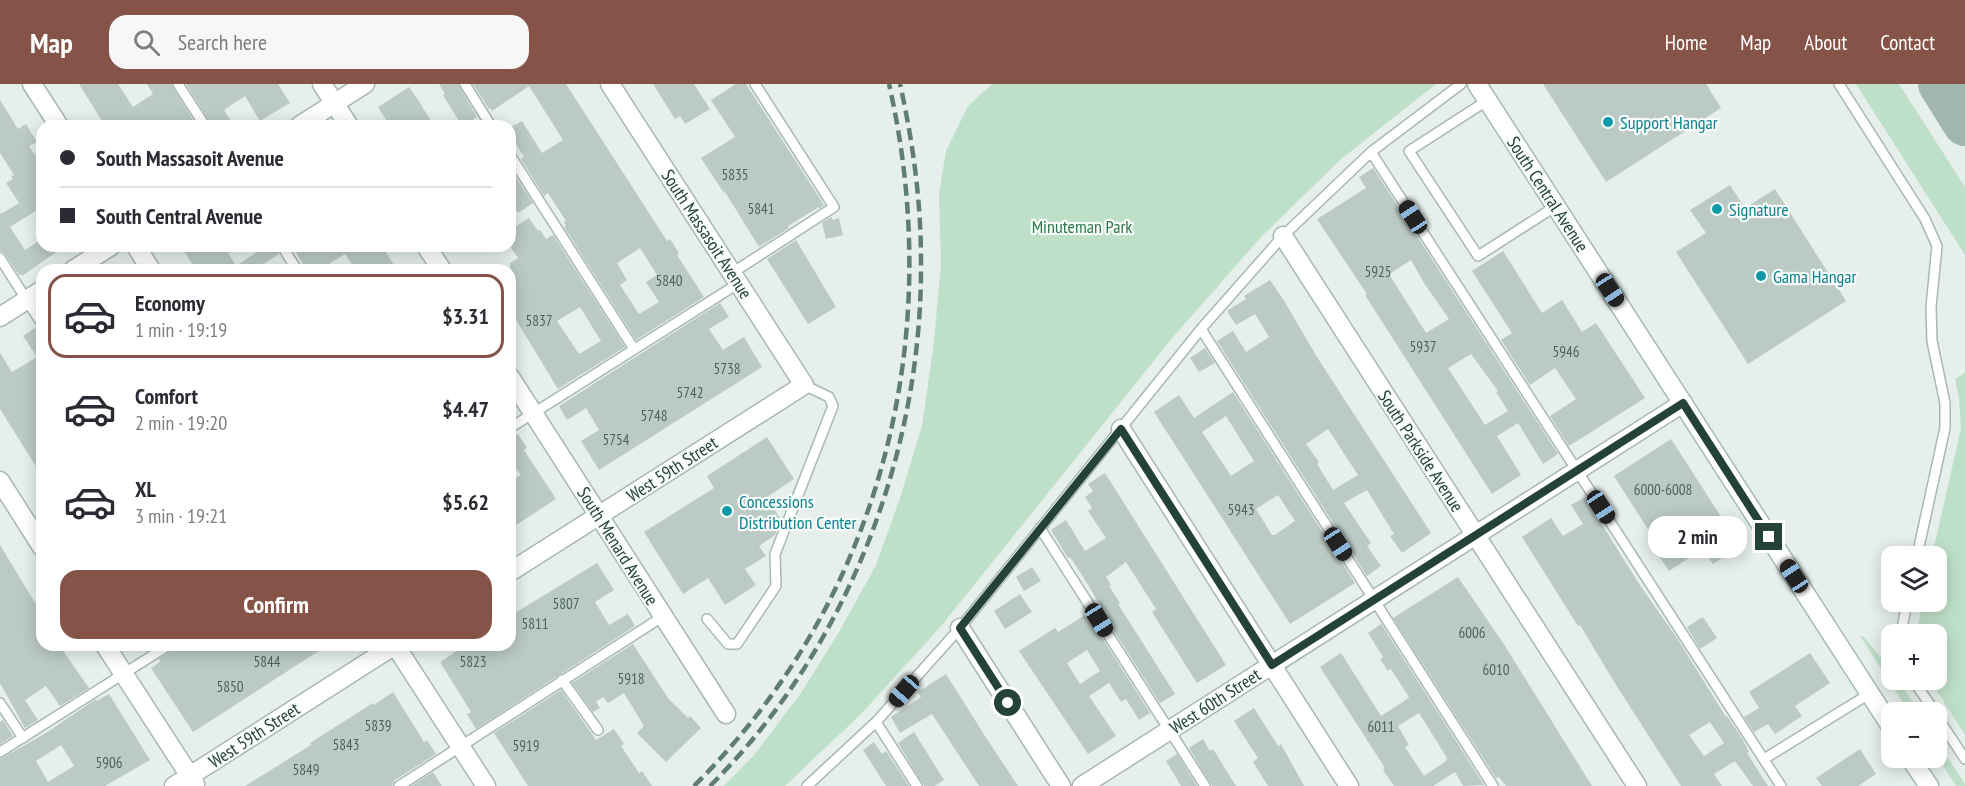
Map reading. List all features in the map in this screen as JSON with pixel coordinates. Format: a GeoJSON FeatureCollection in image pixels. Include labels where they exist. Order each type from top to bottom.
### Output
{"type":"FeatureCollection","features":[{"type":"Feature","properties":{"kind":"street"},"geometry":{"type":"LineString","coordinates":[[32,84],[55,120]]}},
{"type":"Feature","properties":{"kind":"street"},"geometry":{"type":"LineString","coordinates":[[322,84],[345,120]]}},
{"type":"Feature","properties":{"kind":"street"},"geometry":{"type":"LineString","coordinates":[[308,120],[365,84]]}},
{"type":"Feature","properties":{"kind":"street","name":"South Massasoit Avenue"},"geometry":{"type":"LineString","coordinates":[[610,84],[804,385]]}},
{"type":"Feature","properties":{"kind":"street","name":"South Central Avenue"},"geometry":{"type":"LineString","coordinates":[[1478,84],[1881,711]]}},
{"type":"Feature","properties":{"kind":"street","name":"South Parkside Avenue"},"geometry":{"type":"LineString","coordinates":[[1283,236],[1637,786]]}},
{"type":"Feature","properties":{"kind":"street"},"geometry":{"type":"LineString","coordinates":[[82,264],[102,252]]}},
{"type":"Feature","properties":{"kind":"street"},"geometry":{"type":"LineString","coordinates":[[0,317],[36,294]]}},
{"type":"Feature","properties":{"kind":"street","name":"West 59th Street"},"geometry":{"type":"LineString","coordinates":[[516,568],[804,385]]}},
{"type":"Feature","properties":{"kind":"street","name":"South Menard Avenue"},"geometry":{"type":"LineString","coordinates":[[516,386],[726,714]]}},
{"type":"Feature","properties":{"kind":"street","name":"West 60th Street"},"geometry":{"type":"LineString","coordinates":[[1082,786],[1683,403]]}},
{"type":"Feature","properties":{"kind":"street"},"geometry":{"type":"LineString","coordinates":[[1121,429],[1349,786]]}},
{"type":"Feature","properties":{"kind":"street"},"geometry":{"type":"LineString","coordinates":[[0,481],[36,538]]}},
{"type":"Feature","properties":{"kind":"street"},"geometry":{"type":"LineString","coordinates":[[960,628],[1061,786]]}},
{"type":"Feature","properties":{"kind":"street"},"geometry":{"type":"LineString","coordinates":[[109,651],[193,781]]}},
{"type":"Feature","properties":{"kind":"street","name":"West 59th Street"},"geometry":{"type":"LineString","coordinates":[[174,786],[193,781],[386,651]]}},
{"type":"Feature","properties":{"kind":"street"},"geometry":{"type":"LineString","coordinates":[[399,651],[486,786]]}},
{"type":"Feature","properties":{"kind":"street"},"geometry":{"type":"LineString","coordinates":[[1917,768],[1929,786]]}},
{"type":"Feature","properties":{"kind":"lane"},"geometry":{"type":"LineString","coordinates":[[178,84],[201,120]]}},
{"type":"Feature","properties":{"kind":"lane"},"geometry":{"type":"LineString","coordinates":[[465,84],[487,120]]}},
{"type":"Feature","properties":{"kind":"lane"},"geometry":{"type":"LineString","coordinates":[[516,424],[634,349],[834,207],[755,84]]}},
{"type":"Feature","properties":{"kind":"lane"},"geometry":{"type":"LineString","coordinates":[[807,786],[876,722],[960,628],[1201,329],[1283,236],[1371,152],[1461,84]]}},
{"type":"Feature","properties":{"kind":"lane"},"geometry":{"type":"LineString","coordinates":[[1839,84],[1925,219],[1937,246],[1931,307],[1932,341],[1943,390],[1946,417],[1919,546]]}},
{"type":"Feature","properties":{"kind":"lane"},"geometry":{"type":"LineString","coordinates":[[1488,100],[1409,150],[1478,256],[1556,206]]}},
{"type":"Feature","properties":{"kind":"lane"},"geometry":{"type":"LineString","coordinates":[[1371,152],[1781,786]]}},
{"type":"Feature","properties":{"kind":"lane"},"geometry":{"type":"LineString","coordinates":[[516,164],[634,349]]}},
{"type":"Feature","properties":{"kind":"lane"},"geometry":{"type":"LineString","coordinates":[[0,258],[36,315]]}},
{"type":"Feature","properties":{"kind":"lane"},"geometry":{"type":"LineString","coordinates":[[1201,329],[1493,786]]}},
{"type":"Feature","properties":{"kind":"lane"},"geometry":{"type":"LineString","coordinates":[[707,619],[728,644],[737,644],[776,586],[775,554],[833,406],[829,397],[804,385]]}},
{"type":"Feature","properties":{"kind":"lane"},"geometry":{"type":"LineString","coordinates":[[1040,528],[1205,786]]}},
{"type":"Feature","properties":{"kind":"lane"},"geometry":{"type":"LineString","coordinates":[[399,786],[662,617]]}},
{"type":"Feature","properties":{"kind":"lane"},"geometry":{"type":"LineString","coordinates":[[0,752],[160,651]]}},
{"type":"Feature","properties":{"kind":"lane"},"geometry":{"type":"LineString","coordinates":[[562,680],[598,730]]}},
{"type":"Feature","properties":{"kind":"lane"},"geometry":{"type":"LineString","coordinates":[[1764,759],[1869,693]]}},
{"type":"Feature","properties":{"kind":"lane"},"geometry":{"type":"LineString","coordinates":[[0,703],[22,738]]}},
{"type":"Feature","properties":{"kind":"lane"},"geometry":{"type":"LineString","coordinates":[[876,722],[917,786]]}},
{"type":"Feature","properties":{"kind":"lane"},"geometry":{"type":"LineString","coordinates":[[1947,731],[1965,759]]}},
{"type":"Feature","properties":{"kind":"green space","name":"Minuteman Park"},"geometry":{"type":"Polygon","coordinates":[[[992,84],[1436,84],[1340,160],[1262,236],[1173,337],[942,625],[863,712],[785,786],[724,786],[754,755],[801,693],[839,632],[876,565],[922,426],[933,349],[941,266],[939,194],[946,151],[968,106],[992,84]]]}},
{"type":"Feature","properties":{"kind":"green space"},"geometry":{"type":"Polygon","coordinates":[[[1856,84],[1899,84],[1965,187],[1965,255],[1856,84]]]}},
{"type":"Feature","properties":{"kind":"green space"},"geometry":{"type":"Polygon","coordinates":[[[1965,373],[1965,735],[1947,707],[1947,702],[1944,702],[1936,690],[1947,690],[1947,624],[1919,624],[1920,612],[1947,612],[1947,546],[1934,546],[1961,428],[1955,379],[1965,373]]]}},
{"type":"Feature","properties":{"kind":"green space"},"geometry":{"type":"Polygon","coordinates":[[[1860,636],[1864,637],[1881,658],[1881,669],[1860,636]]]}},
{"type":"Feature","properties":{"kind":"green space"},"geometry":{"type":"Polygon","coordinates":[[[1895,690],[1905,690],[1912,702],[1903,702],[1895,690]]]}},
{"type":"Feature","properties":{"kind":"green space"},"geometry":{"type":"Polygon","coordinates":[[[1947,757],[1965,784],[1965,786],[1956,786],[1945,768],[1947,768],[1947,757]]]}},
{"type":"Feature","properties":{"kind":"building"},"geometry":{"type":"Polygon","coordinates":[[[79,84],[118,84],[133,107],[153,94],[147,84],[171,84],[193,120],[101,120],[79,84]]]}},
{"type":"Feature","properties":{"kind":"building"},"geometry":{"type":"Polygon","coordinates":[[[186,84],[278,84],[290,103],[259,120],[245,96],[224,110],[230,120],[208,120],[186,84]]]}},
{"type":"Feature","properties":{"kind":"building"},"geometry":{"type":"Polygon","coordinates":[[[439,84],[458,84],[477,117],[472,120],[458,120],[443,95],[445,94],[439,84]]]}},
{"type":"Feature","properties":{"kind":"building"},"geometry":{"type":"Polygon","coordinates":[[[473,84],[566,84],[667,241],[670,239],[679,253],[677,255],[704,297],[636,340],[564,227],[566,221],[548,193],[544,196],[521,159],[524,157],[516,144],[516,124],[522,121],[542,153],[563,140],[529,86],[492,111],[473,84]],[[640,248],[617,263],[627,280],[620,285],[639,314],[659,302],[646,282],[657,275],[640,248]]]}},
{"type":"Feature","properties":{"kind":"building"},"geometry":{"type":"Polygon","coordinates":[[[653,84],[694,84],[710,109],[685,124],[680,116],[675,119],[653,84]]]}},
{"type":"Feature","properties":{"kind":"building"},"geometry":{"type":"Polygon","coordinates":[[[736,84],[746,84],[824,205],[788,226],[789,228],[759,247],[701,158],[735,137],[711,100],[736,84]]]}},
{"type":"Feature","properties":{"kind":"building","name":"Support Hangar"},"geometry":{"type":"Polygon","coordinates":[[[1543,84],[1706,84],[1721,108],[1606,182],[1543,84]]]}},
{"type":"Feature","properties":{"kind":"building"},"geometry":{"type":"Polygon","coordinates":[[[409,87],[430,120],[386,120],[378,107],[409,87]]]}},
{"type":"Feature","properties":{"kind":"building"},"geometry":{"type":"Polygon","coordinates":[[[0,100],[18,129],[26,124],[36,140],[29,146],[36,157],[36,211],[10,227],[25,250],[36,243],[36,252],[56,252],[36,264],[22,276],[0,251],[0,212],[1,214],[19,203],[6,183],[13,179],[11,176],[14,175],[0,153],[0,100]]]}},
{"type":"Feature","properties":{"kind":"building"},"geometry":{"type":"Polygon","coordinates":[[[1373,168],[1558,454],[1543,464],[1518,423],[1497,436],[1521,475],[1492,494],[1365,295],[1367,294],[1317,219],[1366,188],[1359,177],[1373,168]],[[1411,260],[1389,274],[1426,333],[1449,319],[1411,260]],[[1471,354],[1448,368],[1485,425],[1508,411],[1496,392],[1498,391],[1471,354]]]}},
{"type":"Feature","properties":{"kind":"building"},"geometry":{"type":"Polygon","coordinates":[[[516,177],[533,203],[518,213],[516,210],[516,177]]]}},
{"type":"Feature","properties":{"kind":"building","name":"Gama Hangar"},"geometry":{"type":"Polygon","coordinates":[[[1730,185],[1745,208],[1775,189],[1846,301],[1748,364],[1676,252],[1706,233],[1690,210],[1730,185]]]}},
{"type":"Feature","properties":{"kind":"building"},"geometry":{"type":"Polygon","coordinates":[[[831,217],[833,220],[839,218],[843,235],[826,239],[822,223],[831,217]]]}},
{"type":"Feature","properties":{"kind":"building"},"geometry":{"type":"Polygon","coordinates":[[[529,218],[546,239],[553,235],[625,347],[558,389],[516,320],[516,264],[510,263],[518,258],[514,252],[516,252],[516,226],[529,218]],[[580,307],[557,321],[579,354],[601,341],[580,307]]]}},
{"type":"Feature","properties":{"kind":"building"},"geometry":{"type":"Polygon","coordinates":[[[796,240],[836,307],[808,324],[767,259],[796,240]]]}},
{"type":"Feature","properties":{"kind":"building"},"geometry":{"type":"Polygon","coordinates":[[[1503,251],[1542,313],[1562,300],[1582,332],[1596,323],[1645,398],[1569,446],[1550,416],[1576,399],[1555,368],[1530,385],[1501,340],[1512,333],[1472,271],[1503,251]]]}},
{"type":"Feature","properties":{"kind":"building"},"geometry":{"type":"Polygon","coordinates":[[[185,252],[228,252],[235,264],[192,264],[185,252]]]}},
{"type":"Feature","properties":{"kind":"building"},"geometry":{"type":"Polygon","coordinates":[[[257,252],[278,252],[279,254],[263,264],[239,264],[257,252]]]}},
{"type":"Feature","properties":{"kind":"building"},"geometry":{"type":"Polygon","coordinates":[[[296,252],[386,252],[393,264],[352,264],[345,254],[329,264],[303,264],[296,252]]]}},
{"type":"Feature","properties":{"kind":"building"},"geometry":{"type":"Polygon","coordinates":[[[1270,280],[1431,533],[1402,553],[1390,536],[1394,534],[1367,490],[1344,503],[1371,543],[1367,546],[1381,566],[1367,576],[1217,341],[1233,331],[1246,352],[1269,337],[1255,314],[1236,325],[1227,311],[1246,299],[1244,296],[1270,280]],[[1328,429],[1306,444],[1319,462],[1317,464],[1333,490],[1358,475],[1328,429]]]}},
{"type":"Feature","properties":{"kind":"building"},"geometry":{"type":"Polygon","coordinates":[[[720,303],[729,317],[709,329],[723,350],[744,337],[762,367],[599,470],[581,441],[599,430],[586,408],[567,420],[559,406],[720,303]]]}},
{"type":"Feature","properties":{"kind":"building"},"geometry":{"type":"Polygon","coordinates":[[[36,327],[36,356],[23,336],[36,327]]]}},
{"type":"Feature","properties":{"kind":"building"},"geometry":{"type":"Polygon","coordinates":[[[1205,348],[1215,363],[1199,372],[1190,358],[1205,348]]]}},
{"type":"Feature","properties":{"kind":"building"},"geometry":{"type":"Polygon","coordinates":[[[0,353],[12,372],[36,358],[36,466],[0,409],[0,353]]]}},
{"type":"Feature","properties":{"kind":"building"},"geometry":{"type":"Polygon","coordinates":[[[1233,392],[1355,583],[1290,624],[1154,412],[1179,395],[1194,418],[1233,392]],[[1226,416],[1202,432],[1231,476],[1254,461],[1226,416]],[[1278,495],[1256,509],[1272,535],[1295,521],[1278,495]]]}},
{"type":"Feature","properties":{"kind":"building"},"geometry":{"type":"Polygon","coordinates":[[[518,434],[527,448],[524,450],[556,499],[516,525],[516,478],[521,475],[516,468],[516,435],[518,434]]]}},
{"type":"Feature","properties":{"kind":"building","name":"Concessions Distribution Center"},"geometry":{"type":"Polygon","coordinates":[[[767,437],[794,479],[767,497],[781,520],[775,535],[759,546],[766,556],[745,569],[756,585],[725,605],[708,578],[683,594],[644,532],[714,488],[707,476],[767,437]]]}},
{"type":"Feature","properties":{"kind":"building"},"geometry":{"type":"Polygon","coordinates":[[[1671,439],[1740,546],[1713,564],[1703,549],[1669,571],[1659,556],[1663,553],[1614,476],[1671,439]]]}},
{"type":"Feature","properties":{"kind":"building"},"geometry":{"type":"Polygon","coordinates":[[[1105,473],[1226,665],[1197,683],[1152,612],[1156,609],[1126,562],[1106,577],[1120,603],[1118,604],[1175,694],[1160,703],[1098,606],[1100,605],[1082,575],[1070,557],[1068,558],[1051,530],[1066,520],[1085,551],[1106,538],[1088,511],[1092,508],[1085,497],[1093,491],[1088,484],[1105,473]]]}},
{"type":"Feature","properties":{"kind":"building"},"geometry":{"type":"Polygon","coordinates":[[[1585,497],[1639,584],[1743,740],[1749,752],[1747,753],[1768,786],[1753,786],[1735,761],[1714,774],[1722,786],[1681,786],[1522,537],[1551,518],[1563,536],[1583,524],[1571,505],[1585,497]],[[1710,722],[1689,735],[1704,756],[1724,743],[1710,722]]]}},
{"type":"Feature","properties":{"kind":"building"},"geometry":{"type":"Polygon","coordinates":[[[0,545],[36,604],[36,651],[63,651],[89,688],[60,706],[46,686],[25,700],[38,720],[25,728],[0,683],[0,545]]]}},
{"type":"Feature","properties":{"kind":"building"},"geometry":{"type":"Polygon","coordinates":[[[597,563],[614,590],[595,602],[609,625],[628,614],[635,626],[476,729],[467,714],[471,712],[440,662],[457,651],[516,651],[516,612],[597,563]]]}},
{"type":"Feature","properties":{"kind":"building"},"geometry":{"type":"Polygon","coordinates":[[[1032,567],[1041,581],[1024,591],[1016,577],[1032,567]]]}},
{"type":"Feature","properties":{"kind":"building"},"geometry":{"type":"Polygon","coordinates":[[[1458,577],[1505,646],[1592,786],[1506,786],[1499,777],[1496,778],[1393,618],[1458,577]]]}},
{"type":"Feature","properties":{"kind":"building"},"geometry":{"type":"Polygon","coordinates":[[[1020,594],[1032,612],[1005,629],[994,611],[1020,594]]]}},
{"type":"Feature","properties":{"kind":"building"},"geometry":{"type":"Polygon","coordinates":[[[1087,614],[1150,713],[1139,720],[1126,699],[1121,702],[1109,683],[1089,696],[1116,736],[1088,754],[1019,651],[1055,628],[1058,632],[1087,614]],[[1087,650],[1067,663],[1080,684],[1100,671],[1087,650]]]}},
{"type":"Feature","properties":{"kind":"building"},"geometry":{"type":"Polygon","coordinates":[[[1703,617],[1717,638],[1700,649],[1687,627],[1703,617]]]}},
{"type":"Feature","properties":{"kind":"building"},"geometry":{"type":"Polygon","coordinates":[[[1382,625],[1484,785],[1463,786],[1455,772],[1433,786],[1394,786],[1383,770],[1385,768],[1320,667],[1341,653],[1381,716],[1403,702],[1409,697],[1391,669],[1388,671],[1380,659],[1383,657],[1368,633],[1382,625]],[[1419,713],[1398,726],[1409,745],[1405,747],[1424,776],[1447,758],[1419,713]]]}},
{"type":"Feature","properties":{"kind":"building"},"geometry":{"type":"Polygon","coordinates":[[[633,644],[668,698],[701,728],[666,762],[637,733],[644,726],[624,693],[608,703],[603,697],[596,702],[600,708],[593,712],[572,683],[633,644]]]}},
{"type":"Feature","properties":{"kind":"building"},"geometry":{"type":"Polygon","coordinates":[[[171,651],[319,651],[193,732],[151,668],[160,662],[159,659],[171,651]]]}},
{"type":"Feature","properties":{"kind":"building"},"geometry":{"type":"Polygon","coordinates":[[[1810,653],[1830,683],[1795,706],[1802,716],[1775,734],[1768,724],[1754,732],[1744,717],[1759,708],[1749,692],[1810,653]]]}},
{"type":"Feature","properties":{"kind":"building"},"geometry":{"type":"Polygon","coordinates":[[[946,674],[1018,786],[979,786],[932,714],[900,733],[891,717],[921,697],[918,692],[946,674]]]}},
{"type":"Feature","properties":{"kind":"building"},"geometry":{"type":"Polygon","coordinates":[[[561,690],[596,740],[614,729],[624,744],[621,746],[639,773],[642,771],[652,786],[528,786],[494,733],[561,690]]]}},
{"type":"Feature","properties":{"kind":"building"},"geometry":{"type":"Polygon","coordinates":[[[393,692],[424,742],[427,740],[436,754],[395,780],[392,786],[245,786],[311,745],[310,743],[393,692]]]}},
{"type":"Feature","properties":{"kind":"building"},"geometry":{"type":"Polygon","coordinates":[[[109,694],[150,760],[105,786],[0,786],[0,759],[46,733],[96,699],[97,701],[109,694]],[[61,745],[36,761],[48,782],[74,766],[61,745]]]}},
{"type":"Feature","properties":{"kind":"building"},"geometry":{"type":"Polygon","coordinates":[[[1254,708],[1278,746],[1281,744],[1304,786],[1268,786],[1253,762],[1258,758],[1234,721],[1254,708]]]}},
{"type":"Feature","properties":{"kind":"building"},"geometry":{"type":"Polygon","coordinates":[[[3,720],[13,736],[0,744],[0,722],[3,720]]]}},
{"type":"Feature","properties":{"kind":"building"},"geometry":{"type":"Polygon","coordinates":[[[914,732],[944,780],[935,786],[924,786],[898,743],[914,732]]]}},
{"type":"Feature","properties":{"kind":"building"},"geometry":{"type":"Polygon","coordinates":[[[1203,739],[1210,751],[1213,749],[1236,786],[1212,786],[1189,748],[1203,739]]]}},
{"type":"Feature","properties":{"kind":"building"},"geometry":{"type":"Polygon","coordinates":[[[874,742],[882,754],[886,751],[909,786],[886,786],[863,750],[874,742]]]}},
{"type":"Feature","properties":{"kind":"building"},"geometry":{"type":"Polygon","coordinates":[[[1860,749],[1876,774],[1858,786],[1822,786],[1816,778],[1860,749]]]}},
{"type":"Feature","properties":{"kind":"building"},"geometry":{"type":"Polygon","coordinates":[[[1177,754],[1197,786],[1181,786],[1166,761],[1177,754]]]}},
{"type":"Feature","properties":{"kind":"building"},"geometry":{"type":"Polygon","coordinates":[[[433,772],[442,786],[411,786],[433,772]]]}},
{"type":"Feature","properties":{"kind":"taxiway"},"geometry":{"type":"LineString","coordinates":[[1940,84],[1965,124]]}},
{"type":"Feature","properties":{"kind":"railway"},"geometry":{"type":"LineString","coordinates":[[694,786],[758,713],[812,634],[853,549],[883,461],[902,369],[909,275],[905,180],[889,84]]}},
{"type":"Feature","properties":{"kind":"railway"},"geometry":{"type":"LineString","coordinates":[[710,786],[758,732],[801,673],[837,610],[868,544],[891,475],[908,404],[918,332],[921,260],[920,216],[915,172],[900,84]]}},
{"type":"Feature","properties":{"kind":"place","name":"Support Hangar"},"geometry":{"type":"Point","coordinates":[1608,122]}},
{"type":"Feature","properties":{"kind":"place","name":"Signature"},"geometry":{"type":"Point","coordinates":[1717,209]}},
{"type":"Feature","properties":{"kind":"place","name":"Gama Hangar"},"geometry":{"type":"Point","coordinates":[1761,276]}},
{"type":"Feature","properties":{"kind":"place","name":"Concessions Distribution Center"},"geometry":{"type":"Point","coordinates":[727,511]}},
{"type":"Feature","properties":{"kind":"route"},"geometry":{"type":"LineString","coordinates":[[1008,703],[960,628],[1121,429],[1272,665],[1683,403],[1769,537]]}}]}
